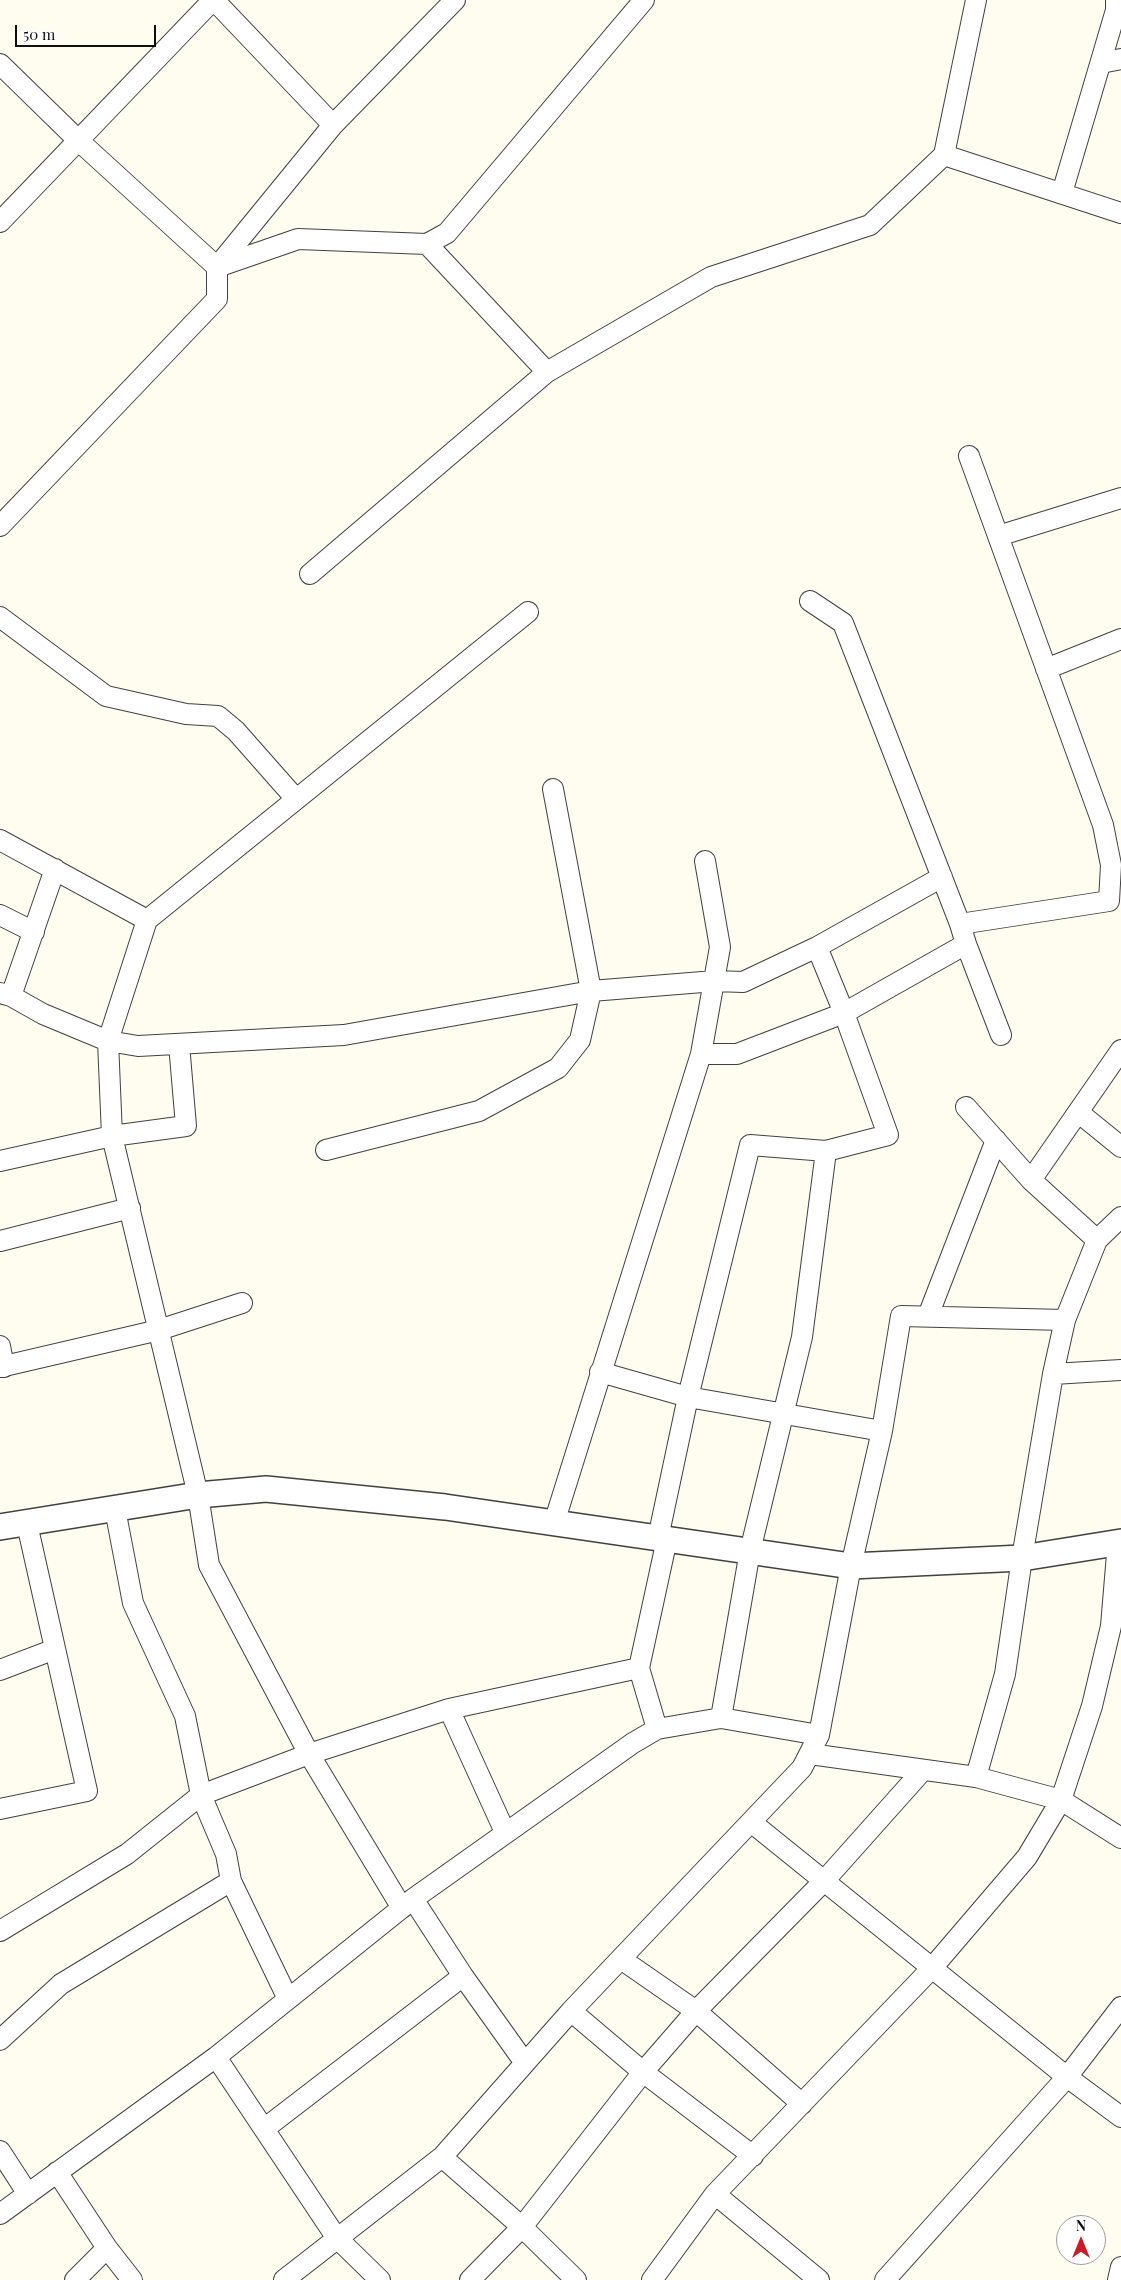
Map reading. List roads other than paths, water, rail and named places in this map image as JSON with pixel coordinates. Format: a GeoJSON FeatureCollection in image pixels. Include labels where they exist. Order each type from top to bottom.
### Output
{"type":"FeatureCollection","features":[{"type":"Feature","properties":{"kind":"street"},"geometry":{"type":"LineString","coordinates":[[0,222],[214,0],[333,125]]}},
{"type":"Feature","properties":{"kind":"street"},"geometry":{"type":"LineString","coordinates":[[0,526],[217,299],[217,267],[333,125],[455,0]]}},
{"type":"Feature","properties":{"kind":"street"},"geometry":{"type":"LineString","coordinates":[[217,267],[298,239],[427,244],[447,233],[644,0]]}},
{"type":"Feature","properties":{"kind":"street"},"geometry":{"type":"LineString","coordinates":[[310,574],[547,372],[711,276],[870,226],[944,155],[976,0]]}},
{"type":"Feature","properties":{"kind":"street"},"geometry":{"type":"LineString","coordinates":[[1062,193],[1101,64],[1116,10],[1116,0]]}},
{"type":"Feature","properties":{"kind":"street"},"geometry":{"type":"LineString","coordinates":[[1101,64],[1121,59]]}},
{"type":"Feature","properties":{"kind":"street"},"geometry":{"type":"LineString","coordinates":[[0,64],[79,141],[217,267]]}},
{"type":"Feature","properties":{"kind":"street"},"geometry":{"type":"LineString","coordinates":[[944,155],[1121,213]]}},
{"type":"Feature","properties":{"kind":"street"},"geometry":{"type":"LineString","coordinates":[[427,244],[547,372]]}},
{"type":"Feature","properties":{"kind":"street"},"geometry":{"type":"LineString","coordinates":[[960,924],[1115,906],[1111,865],[1103,825],[968,456]]}},
{"type":"Feature","properties":{"kind":"street"},"geometry":{"type":"LineString","coordinates":[[998,536],[1121,498]]}},
{"type":"Feature","properties":{"kind":"street"},"geometry":{"type":"LineString","coordinates":[[810,602],[843,623],[1001,1035]]}},
{"type":"Feature","properties":{"kind":"street"},"geometry":{"type":"LineString","coordinates":[[525,2064],[463,1976],[408,1903],[309,1754],[209,1565],[198,1495],[112,1136],[108,1041],[147,920],[528,612]]}},
{"type":"Feature","properties":{"kind":"street"},"geometry":{"type":"LineString","coordinates":[[0,617],[106,696],[186,714],[218,716],[236,731],[296,800]]}},
{"type":"Feature","properties":{"kind":"street"},"geometry":{"type":"LineString","coordinates":[[1046,670],[1121,639]]}},
{"type":"Feature","properties":{"kind":"street"},"geometry":{"type":"LineString","coordinates":[[326,1150],[479,1111],[558,1068],[580,1040],[591,991],[554,789]]}},
{"type":"Feature","properties":{"kind":"street"},"geometry":{"type":"LineString","coordinates":[[0,840],[147,920]]}},
{"type":"Feature","properties":{"kind":"street"},"geometry":{"type":"LineString","coordinates":[[554,1523],[701,1054],[720,947],[705,861]]}},
{"type":"Feature","properties":{"kind":"street"},"geometry":{"type":"LineString","coordinates":[[55,869],[34,932],[6,995],[43,1014],[108,1041],[138,1046],[344,1035],[591,991],[715,981],[743,982],[816,947],[942,877]]}},
{"type":"Feature","properties":{"kind":"street"},"geometry":{"type":"LineString","coordinates":[[0,915],[34,932]]}},
{"type":"Feature","properties":{"kind":"street"},"geometry":{"type":"LineString","coordinates":[[701,1054],[737,1054],[844,1013],[966,944]]}},
{"type":"Feature","properties":{"kind":"street"},"geometry":{"type":"LineString","coordinates":[[657,1729],[639,1668],[688,1397],[750,1145],[826,1151],[888,1135],[844,1013],[816,947]]}},
{"type":"Feature","properties":{"kind":"street"},"geometry":{"type":"LineString","coordinates":[[0,1161],[112,1136],[186,1126],[179,1044]]}},
{"type":"Feature","properties":{"kind":"street"},"geometry":{"type":"LineString","coordinates":[[1031,1180],[1121,1050]]}},
{"type":"Feature","properties":{"kind":"street"},"geometry":{"type":"LineString","coordinates":[[966,1107],[1031,1180],[1096,1240]]}},
{"type":"Feature","properties":{"kind":"street"},"geometry":{"type":"LineString","coordinates":[[1078,1112],[1121,1147]]}},
{"type":"Feature","properties":{"kind":"street"},"geometry":{"type":"LineString","coordinates":[[928,1316],[996,1140]]}},
{"type":"Feature","properties":{"kind":"street"},"geometry":{"type":"LineString","coordinates":[[721,1718],[750,1552],[802,1337],[826,1151]]}},
{"type":"Feature","properties":{"kind":"street"},"geometry":{"type":"LineString","coordinates":[[0,1241],[130,1208]]}},
{"type":"Feature","properties":{"kind":"street"},"geometry":{"type":"LineString","coordinates":[[976,1777],[1005,1674],[1022,1558],[1053,1374],[1065,1320],[1096,1240],[1121,1217]]}},
{"type":"Feature","properties":{"kind":"street"},"geometry":{"type":"LineString","coordinates":[[0,1346],[2,1367],[159,1330],[242,1303]]}},
{"type":"Feature","properties":{"kind":"street"},"geometry":{"type":"LineString","coordinates":[[284,2280],[336,2237],[442,2156],[571,2011],[802,1768],[820,1735],[851,1566],[882,1431],[901,1316],[1065,1320]]}},
{"type":"Feature","properties":{"kind":"street"},"geometry":{"type":"LineString","coordinates":[[1053,1374],[1121,1370]]}},
{"type":"Feature","properties":{"kind":"street"},"geometry":{"type":"LineString","coordinates":[[600,1372],[688,1397],[882,1431]]}},
{"type":"Feature","properties":{"kind":"street"},"geometry":{"type":"LineString","coordinates":[[0,1527],[198,1495],[266,1489],[444,1507],[851,1566],[1022,1558],[1119,1542],[1116,1627],[1061,1800],[1026,1857],[932,1968],[716,2194],[652,2280]]}},
{"type":"Feature","properties":{"kind":"street"},"geometry":{"type":"LineString","coordinates":[[115,1508],[133,1602],[185,1716],[201,1795],[226,1854],[231,1881],[288,1999]]}},
{"type":"Feature","properties":{"kind":"street"},"geometry":{"type":"LineString","coordinates":[[0,1809],[87,1791],[27,1524]]}},
{"type":"Feature","properties":{"kind":"street"},"geometry":{"type":"LineString","coordinates":[[0,1670],[55,1649]]}},
{"type":"Feature","properties":{"kind":"street"},"geometry":{"type":"LineString","coordinates":[[0,1931],[127,1854],[201,1795],[309,1754],[449,1709],[639,1668]]}},
{"type":"Feature","properties":{"kind":"street"},"geometry":{"type":"LineString","coordinates":[[449,1709],[506,1832]]}},
{"type":"Feature","properties":{"kind":"street"},"geometry":{"type":"LineString","coordinates":[[0,2214],[216,2056],[408,1903],[633,1743],[657,1729],[721,1718],[820,1735]]}},
{"type":"Feature","properties":{"kind":"street"},"geometry":{"type":"LineString","coordinates":[[810,1754],[976,1777],[1061,1800],[1121,1838]]}},
{"type":"Feature","properties":{"kind":"street"},"geometry":{"type":"LineString","coordinates":[[470,2280],[522,2227],[643,2072],[696,2011],[824,1881],[923,1770]]}},
{"type":"Feature","properties":{"kind":"street"},"geometry":{"type":"LineString","coordinates":[[751,1822],[1067,2077],[1121,2116]]}},
{"type":"Feature","properties":{"kind":"street"},"geometry":{"type":"LineString","coordinates":[[0,2040],[60,1984],[231,1881]]}},
{"type":"Feature","properties":{"kind":"street"},"geometry":{"type":"LineString","coordinates":[[621,1959],[696,2011],[802,2104]]}},
{"type":"Feature","properties":{"kind":"street"},"geometry":{"type":"LineString","coordinates":[[264,2129],[463,1976]]}},
{"type":"Feature","properties":{"kind":"street"},"geometry":{"type":"LineString","coordinates":[[885,2280],[1067,2077],[1121,2007]]}},
{"type":"Feature","properties":{"kind":"street"},"geometry":{"type":"LineString","coordinates":[[571,2011],[643,2072],[753,2156]]}},
{"type":"Feature","properties":{"kind":"street"},"geometry":{"type":"LineString","coordinates":[[216,2056],[336,2237],[380,2280]]}},
{"type":"Feature","properties":{"kind":"street"},"geometry":{"type":"LineString","coordinates":[[0,2151],[28,2194]]}},
{"type":"Feature","properties":{"kind":"street"},"geometry":{"type":"LineString","coordinates":[[442,2156],[522,2227],[576,2280]]}},
{"type":"Feature","properties":{"kind":"street"},"geometry":{"type":"LineString","coordinates":[[57,2172],[107,2248],[132,2280]]}},
{"type":"Feature","properties":{"kind":"street"},"geometry":{"type":"LineString","coordinates":[[716,2194],[819,2280]]}},
{"type":"Feature","properties":{"kind":"street"},"geometry":{"type":"LineString","coordinates":[[75,2280],[107,2248]]}},
{"type":"Feature","properties":{"kind":"street"},"geometry":{"type":"LineString","coordinates":[[1118,2280],[1121,2266]]}}]}
